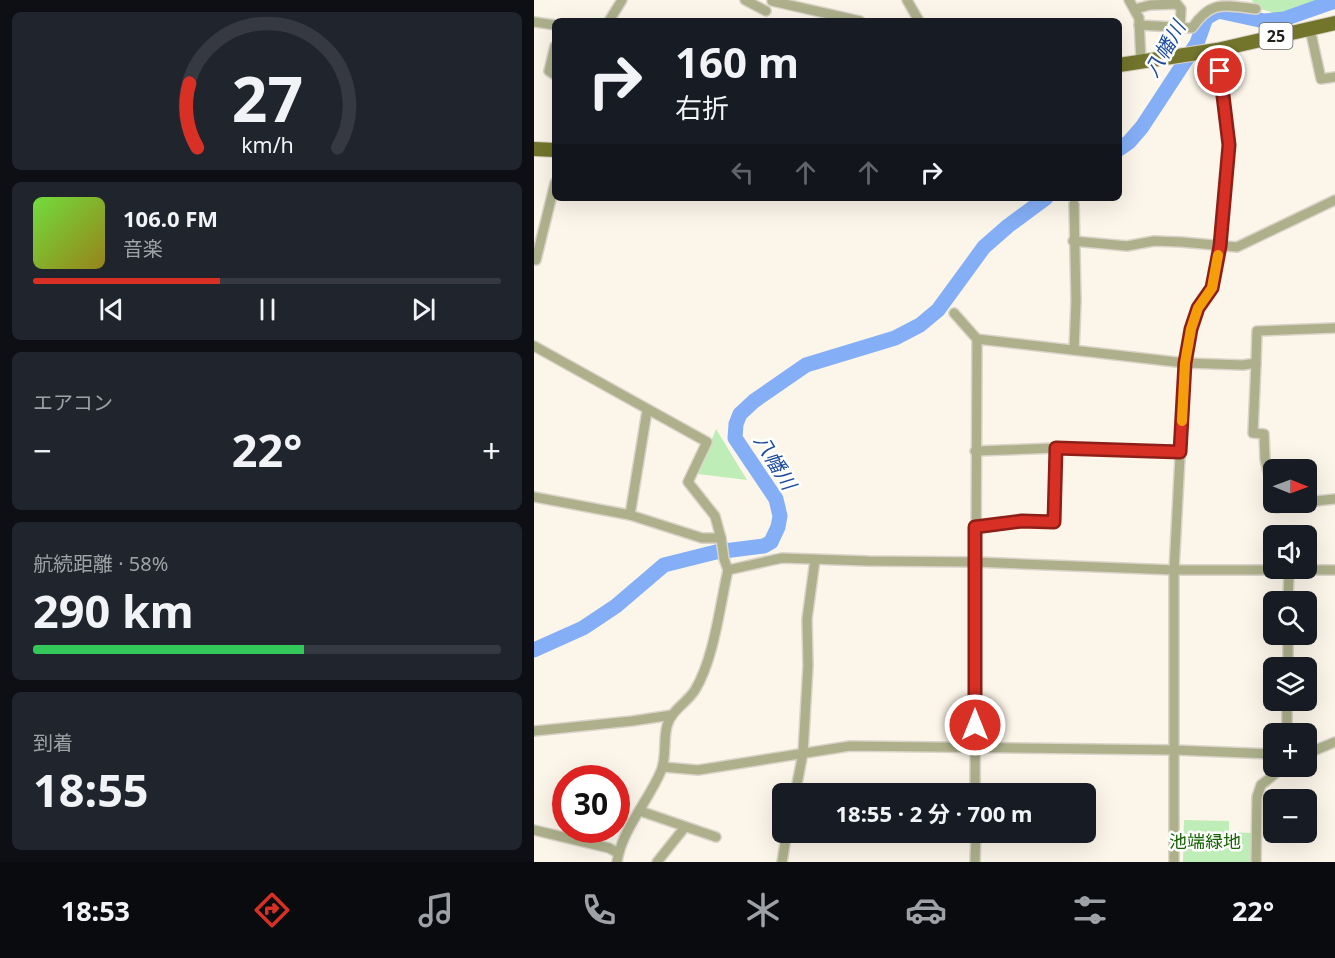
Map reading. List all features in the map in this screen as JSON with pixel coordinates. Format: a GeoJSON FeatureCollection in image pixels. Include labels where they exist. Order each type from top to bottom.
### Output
{"type":"FeatureCollection","features":[{"type":"Feature","properties":{"kind":"main road","name":"25"},"geometry":{"type":"LineString","coordinates":[[1122,65],[1217,50],[1335,23]]}},
{"type":"Feature","properties":{"kind":"main road"},"geometry":{"type":"LineString","coordinates":[[534,149],[552,150]]}},
{"type":"Feature","properties":{"kind":"street"},"geometry":{"type":"LineString","coordinates":[[611,18],[622,0]]}},
{"type":"Feature","properties":{"kind":"street"},"geometry":{"type":"LineString","coordinates":[[744,0],[766,11]]}},
{"type":"Feature","properties":{"kind":"street"},"geometry":{"type":"LineString","coordinates":[[762,18],[772,0],[847,18]]}},
{"type":"Feature","properties":{"kind":"street"},"geometry":{"type":"LineString","coordinates":[[906,0],[917,18]]}},
{"type":"Feature","properties":{"kind":"street"},"geometry":{"type":"LineString","coordinates":[[1130,0],[1139,26],[1141,62]]}},
{"type":"Feature","properties":{"kind":"street"},"geometry":{"type":"LineString","coordinates":[[1139,26],[1192,28],[1204,9],[1216,3],[1256,9]]}},
{"type":"Feature","properties":{"kind":"street"},"geometry":{"type":"LineString","coordinates":[[1134,9],[1150,4],[1177,4],[1181,9],[1180,28]]}},
{"type":"Feature","properties":{"kind":"street"},"geometry":{"type":"LineString","coordinates":[[534,22],[552,25]]}},
{"type":"Feature","properties":{"kind":"street"},"geometry":{"type":"LineString","coordinates":[[1310,29],[1321,78],[1335,77]]}},
{"type":"Feature","properties":{"kind":"street"},"geometry":{"type":"LineString","coordinates":[[1174,862],[1174,570],[1185,363],[1191,329],[1198,308],[1212,288],[1220,246],[1229,145],[1217,50]]}},
{"type":"Feature","properties":{"kind":"street"},"geometry":{"type":"LineString","coordinates":[[552,58],[549,71],[552,73]]}},
{"type":"Feature","properties":{"kind":"street"},"geometry":{"type":"LineString","coordinates":[[536,260],[552,195]]}},
{"type":"Feature","properties":{"kind":"street"},"geometry":{"type":"LineString","coordinates":[[1073,241],[1127,246],[1154,241],[1237,247],[1335,200]]}},
{"type":"Feature","properties":{"kind":"street"},"geometry":{"type":"LineString","coordinates":[[1074,204],[1076,301],[1074,350]]}},
{"type":"Feature","properties":{"kind":"street"},"geometry":{"type":"LineString","coordinates":[[954,313],[977,339],[1185,363],[1244,365],[1256,363]]}},
{"type":"Feature","properties":{"kind":"street"},"geometry":{"type":"LineString","coordinates":[[1265,459],[1264,434],[1253,433],[1257,332],[1335,328]]}},
{"type":"Feature","properties":{"kind":"street"},"geometry":{"type":"LineString","coordinates":[[975,783],[977,339]]}},
{"type":"Feature","properties":{"kind":"street"},"geometry":{"type":"LineString","coordinates":[[534,346],[647,411],[707,442],[688,482],[715,516],[728,570],[708,660],[695,690],[672,715],[667,726],[663,767],[653,789],[625,836],[618,857],[609,848],[534,830]]}},
{"type":"Feature","properties":{"kind":"street"},"geometry":{"type":"LineString","coordinates":[[630,515],[647,411]]}},
{"type":"Feature","properties":{"kind":"street"},"geometry":{"type":"LineString","coordinates":[[975,451],[1056,448],[1180,452]]}},
{"type":"Feature","properties":{"kind":"street"},"geometry":{"type":"LineString","coordinates":[[975,527],[1022,521],[1054,522],[1056,448]]}},
{"type":"Feature","properties":{"kind":"street"},"geometry":{"type":"LineString","coordinates":[[534,497],[630,515],[721,542]]}},
{"type":"Feature","properties":{"kind":"street"},"geometry":{"type":"LineString","coordinates":[[1317,501],[1335,499]]}},
{"type":"Feature","properties":{"kind":"street"},"geometry":{"type":"LineString","coordinates":[[728,570],[782,558],[975,562],[1174,570],[1263,570]]}},
{"type":"Feature","properties":{"kind":"street"},"geometry":{"type":"LineString","coordinates":[[797,783],[803,753],[808,666],[807,619],[815,560]]}},
{"type":"Feature","properties":{"kind":"street"},"geometry":{"type":"LineString","coordinates":[[1317,570],[1335,570]]}},
{"type":"Feature","properties":{"kind":"street"},"geometry":{"type":"LineString","coordinates":[[534,731],[672,715]]}},
{"type":"Feature","properties":{"kind":"street"},"geometry":{"type":"LineString","coordinates":[[1317,749],[1335,742]]}},
{"type":"Feature","properties":{"kind":"street"},"geometry":{"type":"LineString","coordinates":[[663,767],[698,770],[850,746],[1174,750],[1263,754]]}},
{"type":"Feature","properties":{"kind":"street"},"geometry":{"type":"LineString","coordinates":[[1256,862],[1257,797],[1261,785],[1271,777]]}},
{"type":"Feature","properties":{"kind":"street"},"geometry":{"type":"LineString","coordinates":[[639,811],[716,837]]}},
{"type":"Feature","properties":{"kind":"street"},"geometry":{"type":"LineString","coordinates":[[657,862],[685,826]]}},
{"type":"Feature","properties":{"kind":"street"},"geometry":{"type":"LineString","coordinates":[[782,862],[785,843]]}},
{"type":"Feature","properties":{"kind":"street"},"geometry":{"type":"LineString","coordinates":[[975,862],[976,843]]}},
{"type":"Feature","properties":{"kind":"green space"},"geometry":{"type":"Polygon","coordinates":[[[1252,0],[1328,0],[1295,20],[1255,7],[1252,0]]]}},
{"type":"Feature","properties":{"kind":"green space"},"geometry":{"type":"Polygon","coordinates":[[[716,429],[747,480],[698,474],[716,429]]]}},
{"type":"Feature","properties":{"kind":"green space","name":"池端緑地"},"geometry":{"type":"Polygon","coordinates":[[[1184,820],[1229,821],[1229,832],[1252,833],[1252,862],[1183,862],[1184,820]]]}},
{"type":"Feature","properties":{"kind":"waterway","name":"八幡川"},"geometry":{"type":"LineString","coordinates":[[1122,147],[1142,127],[1197,43],[1206,18],[1218,11],[1264,21],[1284,19],[1335,1]]}},
{"type":"Feature","properties":{"kind":"waterway","name":"八幡川"},"geometry":{"type":"LineString","coordinates":[[534,650],[583,628],[616,606],[664,565],[716,552],[764,546],[771,542],[780,516],[776,499],[735,438],[736,424],[740,414],[754,401],[806,365],[895,338],[920,325],[938,310],[984,247],[1042,201]]}},
{"type":"Feature","properties":{"kind":"slow traffic"},"geometry":{"type":"LineString","coordinates":[[1182,421],[1185,363],[1191,329],[1198,308],[1212,288],[1218,255]]}},
{"type":"Feature","properties":{"kind":"route"},"geometry":{"type":"LineString","coordinates":[[975,725],[975,527],[1022,521],[1054,522],[1056,448],[1180,452],[1185,363],[1191,329],[1198,308],[1212,288],[1220,246],[1229,145],[1220,71]]}}]}
